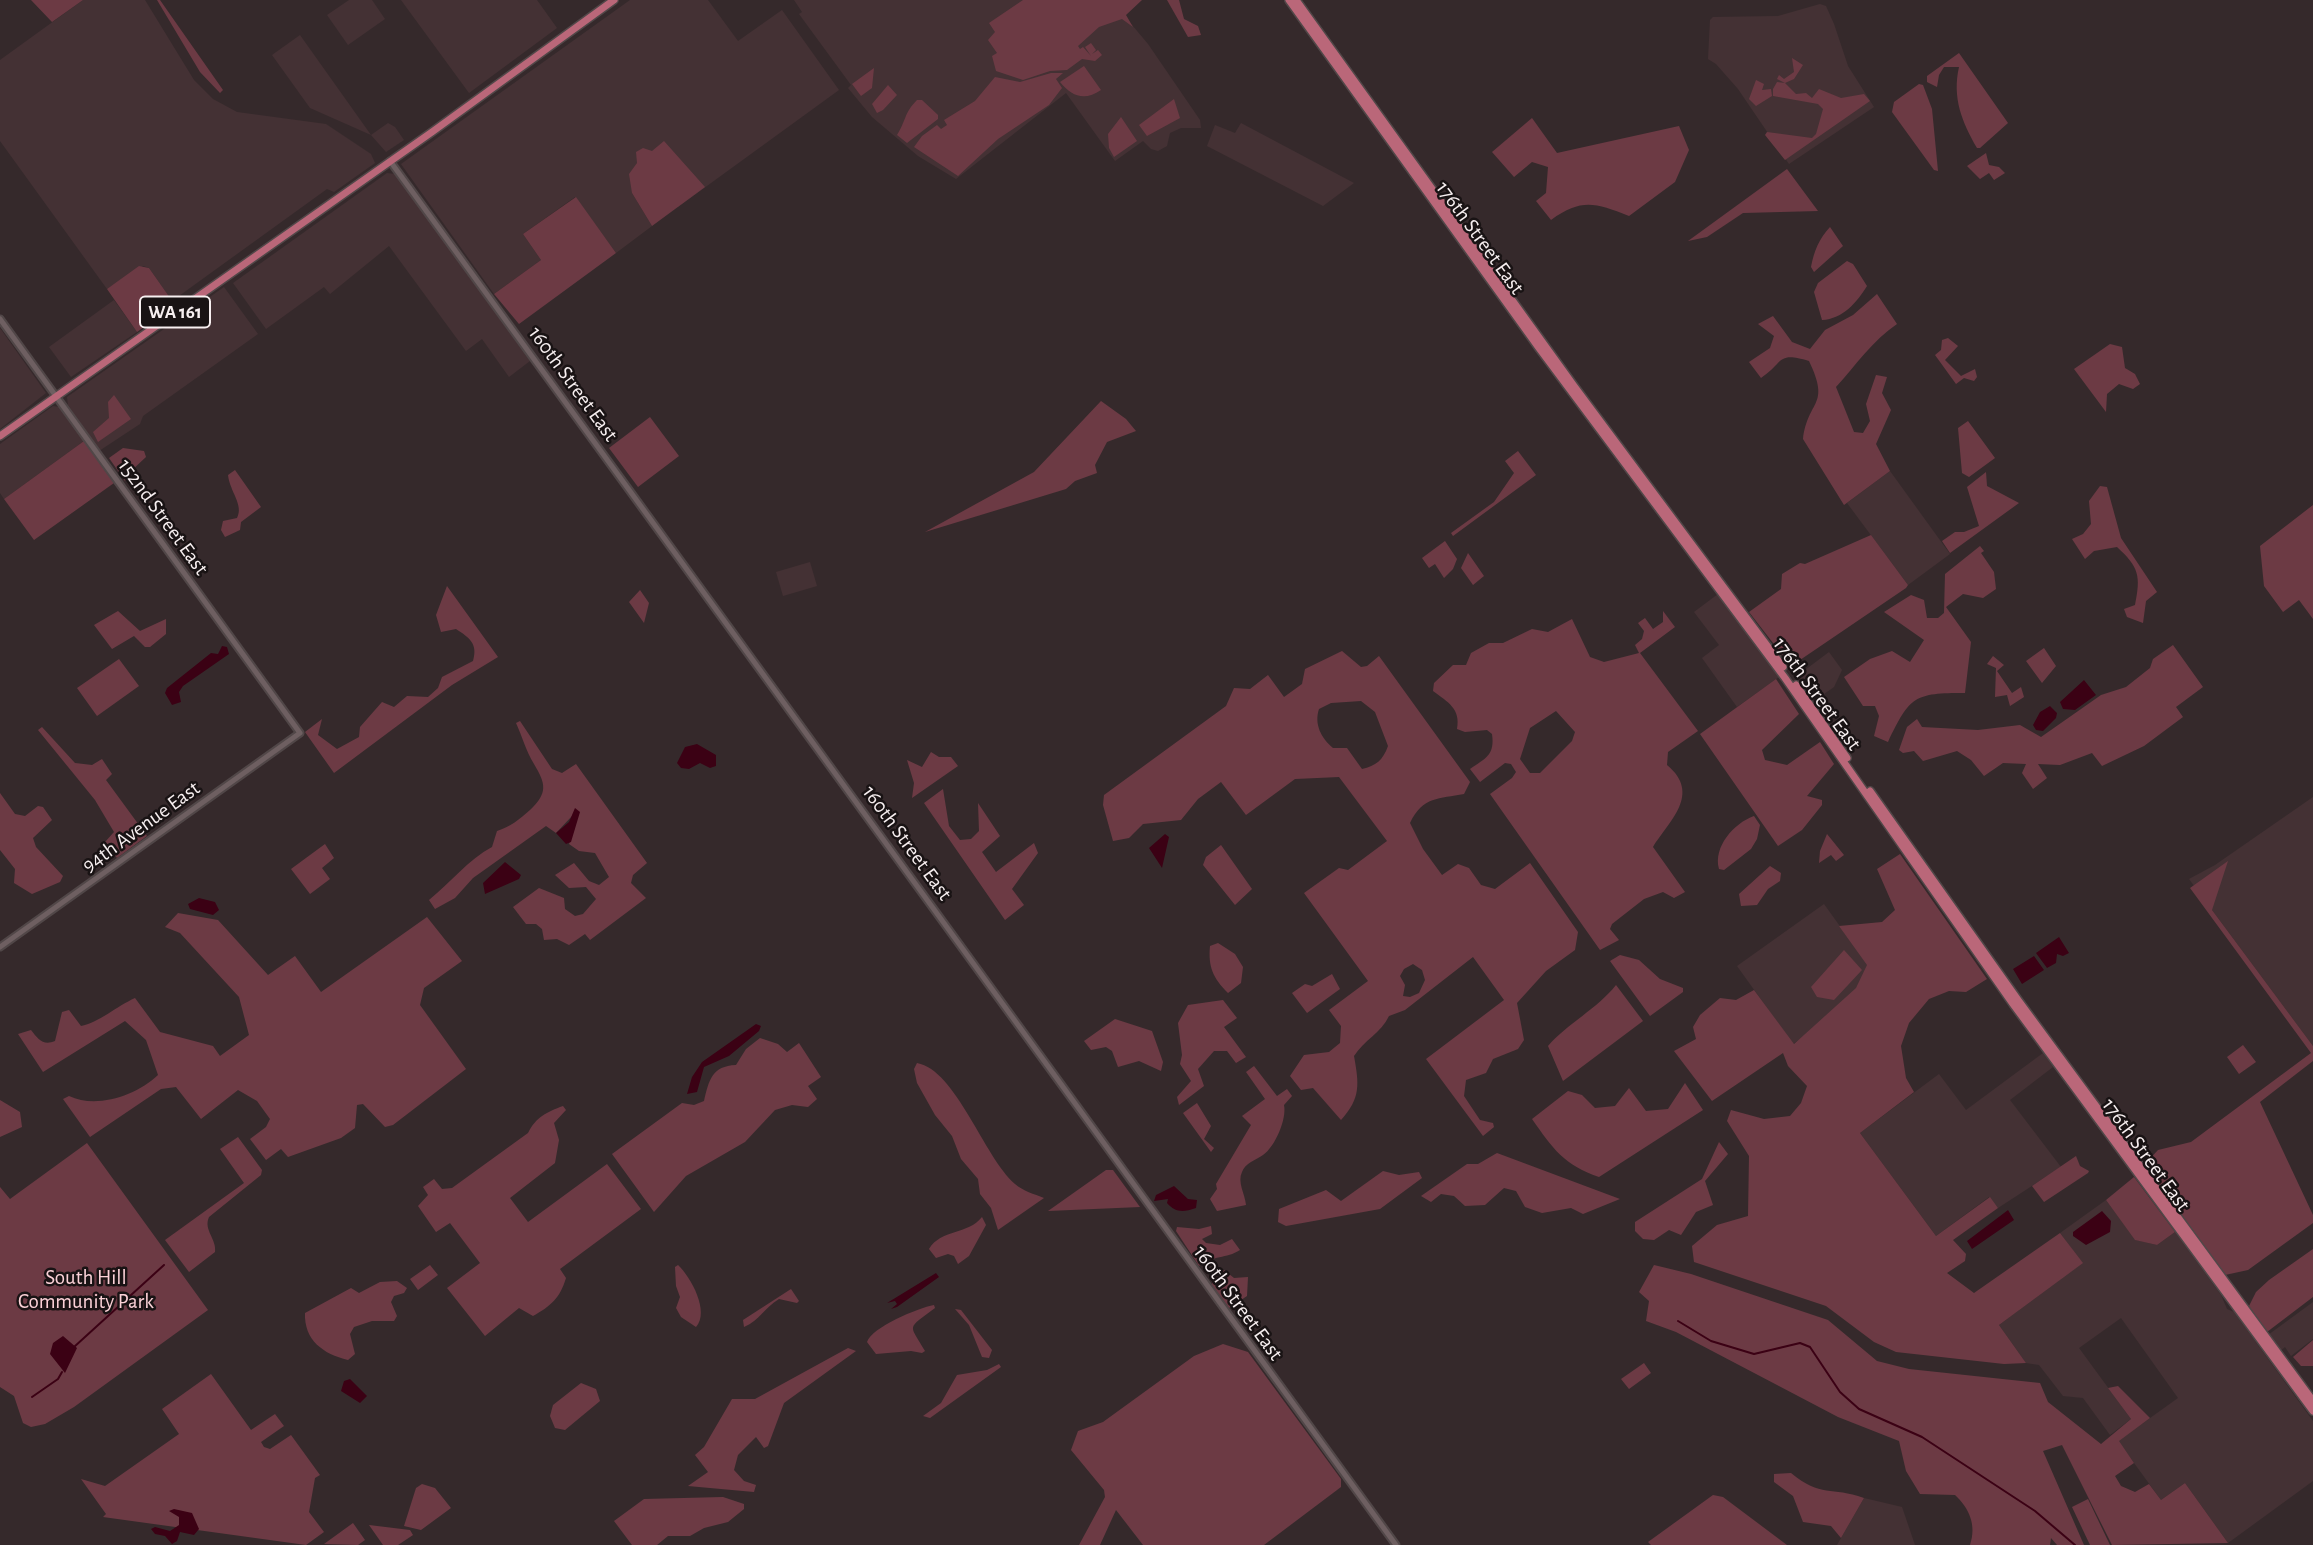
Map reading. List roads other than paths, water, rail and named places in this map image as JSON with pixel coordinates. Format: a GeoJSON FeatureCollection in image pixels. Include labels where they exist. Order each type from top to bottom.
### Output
{"type":"FeatureCollection","features":[{"type":"Feature","properties":{"kind":"main road","name":"WA 161"},"geometry":{"type":"LineString","coordinates":[[0,436],[391,162],[614,0]]}},
{"type":"Feature","properties":{"kind":"main road","name":"176th Street East"},"geometry":{"type":"LineString","coordinates":[[1289,0],[1539,348],[1863,787],[2013,1004],[2313,1411]]}},
{"type":"Feature","properties":{"kind":"main road","name":"176th Street East"},"geometry":{"type":"LineString","coordinates":[[1296,0],[1487,267],[1651,487],[1875,797],[2018,1000],[2313,1401]]}},
{"type":"Feature","properties":{"kind":"main road"},"geometry":{"type":"LineString","coordinates":[[1376,123],[1398,149],[1402,149]]}},
{"type":"Feature","properties":{"kind":"main road","name":"160th Street East"},"geometry":{"type":"LineString","coordinates":[[391,162],[1396,1545]]}},
{"type":"Feature","properties":{"kind":"main road"},"geometry":{"type":"LineString","coordinates":[[1409,168],[1412,168],[1445,209]]}},
{"type":"Feature","properties":{"kind":"main road"},"geometry":{"type":"LineString","coordinates":[[1457,235],[1483,267],[1487,267]]}},
{"type":"Feature","properties":{"kind":"main road","name":"152nd Street East"},"geometry":{"type":"LineString","coordinates":[[0,319],[300,733]]}},
{"type":"Feature","properties":{"kind":"main road"},"geometry":{"type":"LineString","coordinates":[[1539,348],[1545,351],[1574,386]]}},
{"type":"Feature","properties":{"kind":"main road"},"geometry":{"type":"LineString","coordinates":[[1615,451],[1647,488],[1651,487]]}},
{"type":"Feature","properties":{"kind":"main road"},"geometry":{"type":"LineString","coordinates":[[1660,511],[1693,546]]}},
{"type":"Feature","properties":{"kind":"main road","name":"94th Avenue East"},"geometry":{"type":"LineString","coordinates":[[0,947],[300,733]]}},
{"type":"Feature","properties":{"kind":"main road"},"geometry":{"type":"LineString","coordinates":[[1863,787],[1875,797]]}},
{"type":"Feature","properties":{"kind":"main road"},"geometry":{"type":"LineString","coordinates":[[2137,1172],[2154,1186]]}},
{"type":"Feature","properties":{"kind":"main road"},"geometry":{"type":"LineString","coordinates":[[2261,1341],[2279,1354]]}},
{"type":"Feature","properties":{"kind":"waterway"},"geometry":{"type":"LineString","coordinates":[[74,1347],[164,1265]]}},
{"type":"Feature","properties":{"kind":"waterway"},"geometry":{"type":"LineString","coordinates":[[1678,1321],[1711,1341],[1754,1354],[1800,1343],[1810,1347],[1840,1392],[1859,1409],[1922,1437],[2035,1511],[2075,1545]]}},
{"type":"Feature","properties":{"kind":"waterway"},"geometry":{"type":"LineString","coordinates":[[32,1397],[58,1379],[62,1372]]}},
{"type":"Feature","properties":{"kind":"park label","name":"South Hill Community Park"},"geometry":{"type":"Point","coordinates":[86,1290]}}]}
